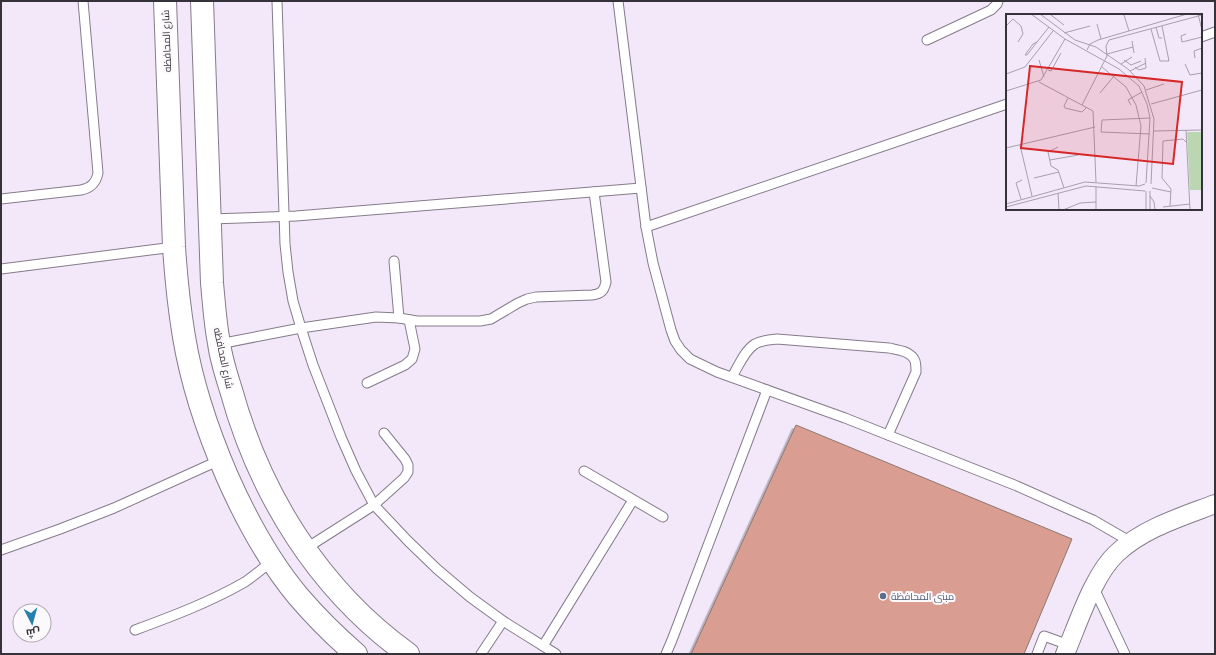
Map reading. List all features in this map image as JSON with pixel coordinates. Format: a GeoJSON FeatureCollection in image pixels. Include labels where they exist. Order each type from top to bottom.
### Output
{"type":"FeatureCollection","features":[{"type":"Feature","properties":{"kind":"main road","name":"شارع المحافظه"},"geometry":{"type":"LineString","coordinates":[[165,1],[174,247],[177,287],[184,338],[196,390],[220,460],[251,526],[272,561],[298,596],[326,627],[356,654]]}},
{"type":"Feature","properties":{"kind":"main road","name":"شارع المحافظه"},"geometry":{"type":"LineString","coordinates":[[202,1],[212,283],[219,344],[237,414],[252,455],[272,495],[304,549],[343,596],[364,618],[408,654]]}},
{"type":"Feature","properties":{"kind":"street"},"geometry":{"type":"LineString","coordinates":[[1067,650],[1093,586],[1116,554],[1131,542],[1160,525],[1215,504]]}},
{"type":"Feature","properties":{"kind":"lane"},"geometry":{"type":"LineString","coordinates":[[1,199],[81,190],[88,188],[96,180],[98,173],[83,1]]}},
{"type":"Feature","properties":{"kind":"lane"},"geometry":{"type":"LineString","coordinates":[[277,1],[285,244],[288,272],[301,328],[313,365],[341,437],[356,471],[374,505],[408,541],[437,569],[470,596],[503,621],[556,654]]}},
{"type":"Feature","properties":{"kind":"lane"},"geometry":{"type":"LineString","coordinates":[[618,1],[646,227],[661,294],[675,341],[681,350],[690,359],[717,372],[888,435],[1017,486],[1093,520],[1131,542]]}},
{"type":"Feature","properties":{"kind":"lane"},"geometry":{"type":"LineString","coordinates":[[927,40],[991,10],[998,1]]}},
{"type":"Feature","properties":{"kind":"lane"},"geometry":{"type":"LineString","coordinates":[[1202,37],[1215,32]]}},
{"type":"Feature","properties":{"kind":"lane"},"geometry":{"type":"LineString","coordinates":[[646,227],[1006,104]]}},
{"type":"Feature","properties":{"kind":"lane"},"geometry":{"type":"LineString","coordinates":[[210,219],[285,216],[641,188]]}},
{"type":"Feature","properties":{"kind":"lane"},"geometry":{"type":"LineString","coordinates":[[219,344],[301,328],[376,317],[399,318],[417,321],[491,320],[527,299],[536,297],[600,294],[605,289],[606,282],[594,192]]}},
{"type":"Feature","properties":{"kind":"lane"},"geometry":{"type":"LineString","coordinates":[[1,269],[174,247]]}},
{"type":"Feature","properties":{"kind":"lane"},"geometry":{"type":"LineString","coordinates":[[394,261],[399,318]]}},
{"type":"Feature","properties":{"kind":"lane"},"geometry":{"type":"LineString","coordinates":[[367,383],[405,365],[412,359],[415,349],[409,320]]}},
{"type":"Feature","properties":{"kind":"lane"},"geometry":{"type":"LineString","coordinates":[[732,378],[748,350],[756,344],[766,340],[777,339],[902,350],[911,356],[915,362],[916,372],[888,435]]}},
{"type":"Feature","properties":{"kind":"lane"},"geometry":{"type":"LineString","coordinates":[[666,654],[767,390]]}},
{"type":"Feature","properties":{"kind":"lane"},"geometry":{"type":"LineString","coordinates":[[304,549],[374,505],[404,478],[408,472],[406,459],[384,433]]}},
{"type":"Feature","properties":{"kind":"lane"},"geometry":{"type":"LineString","coordinates":[[1,550],[114,508],[220,460]]}},
{"type":"Feature","properties":{"kind":"lane"},"geometry":{"type":"LineString","coordinates":[[584,471],[663,517]]}},
{"type":"Feature","properties":{"kind":"lane"},"geometry":{"type":"LineString","coordinates":[[543,646],[633,500]]}},
{"type":"Feature","properties":{"kind":"lane"},"geometry":{"type":"LineString","coordinates":[[135,630],[223,594],[246,581],[272,561]]}},
{"type":"Feature","properties":{"kind":"lane"},"geometry":{"type":"LineString","coordinates":[[1093,586],[1125,654]]}},
{"type":"Feature","properties":{"kind":"lane"},"geometry":{"type":"LineString","coordinates":[[481,654],[503,621]]}},
{"type":"Feature","properties":{"kind":"lane"},"geometry":{"type":"LineString","coordinates":[[1037,654],[1044,636],[1067,650]]}},
{"type":"Feature","properties":{"kind":"building","name":"مبنى المحافظة"},"geometry":{"type":"Polygon","coordinates":[[[796,425],[1072,539],[1024,654],[691,654],[796,425]]]}},
{"type":"Feature","properties":{"kind":"place","name":"مبنى المحافظة"},"geometry":{"type":"Point","coordinates":[883,596]}}]}
